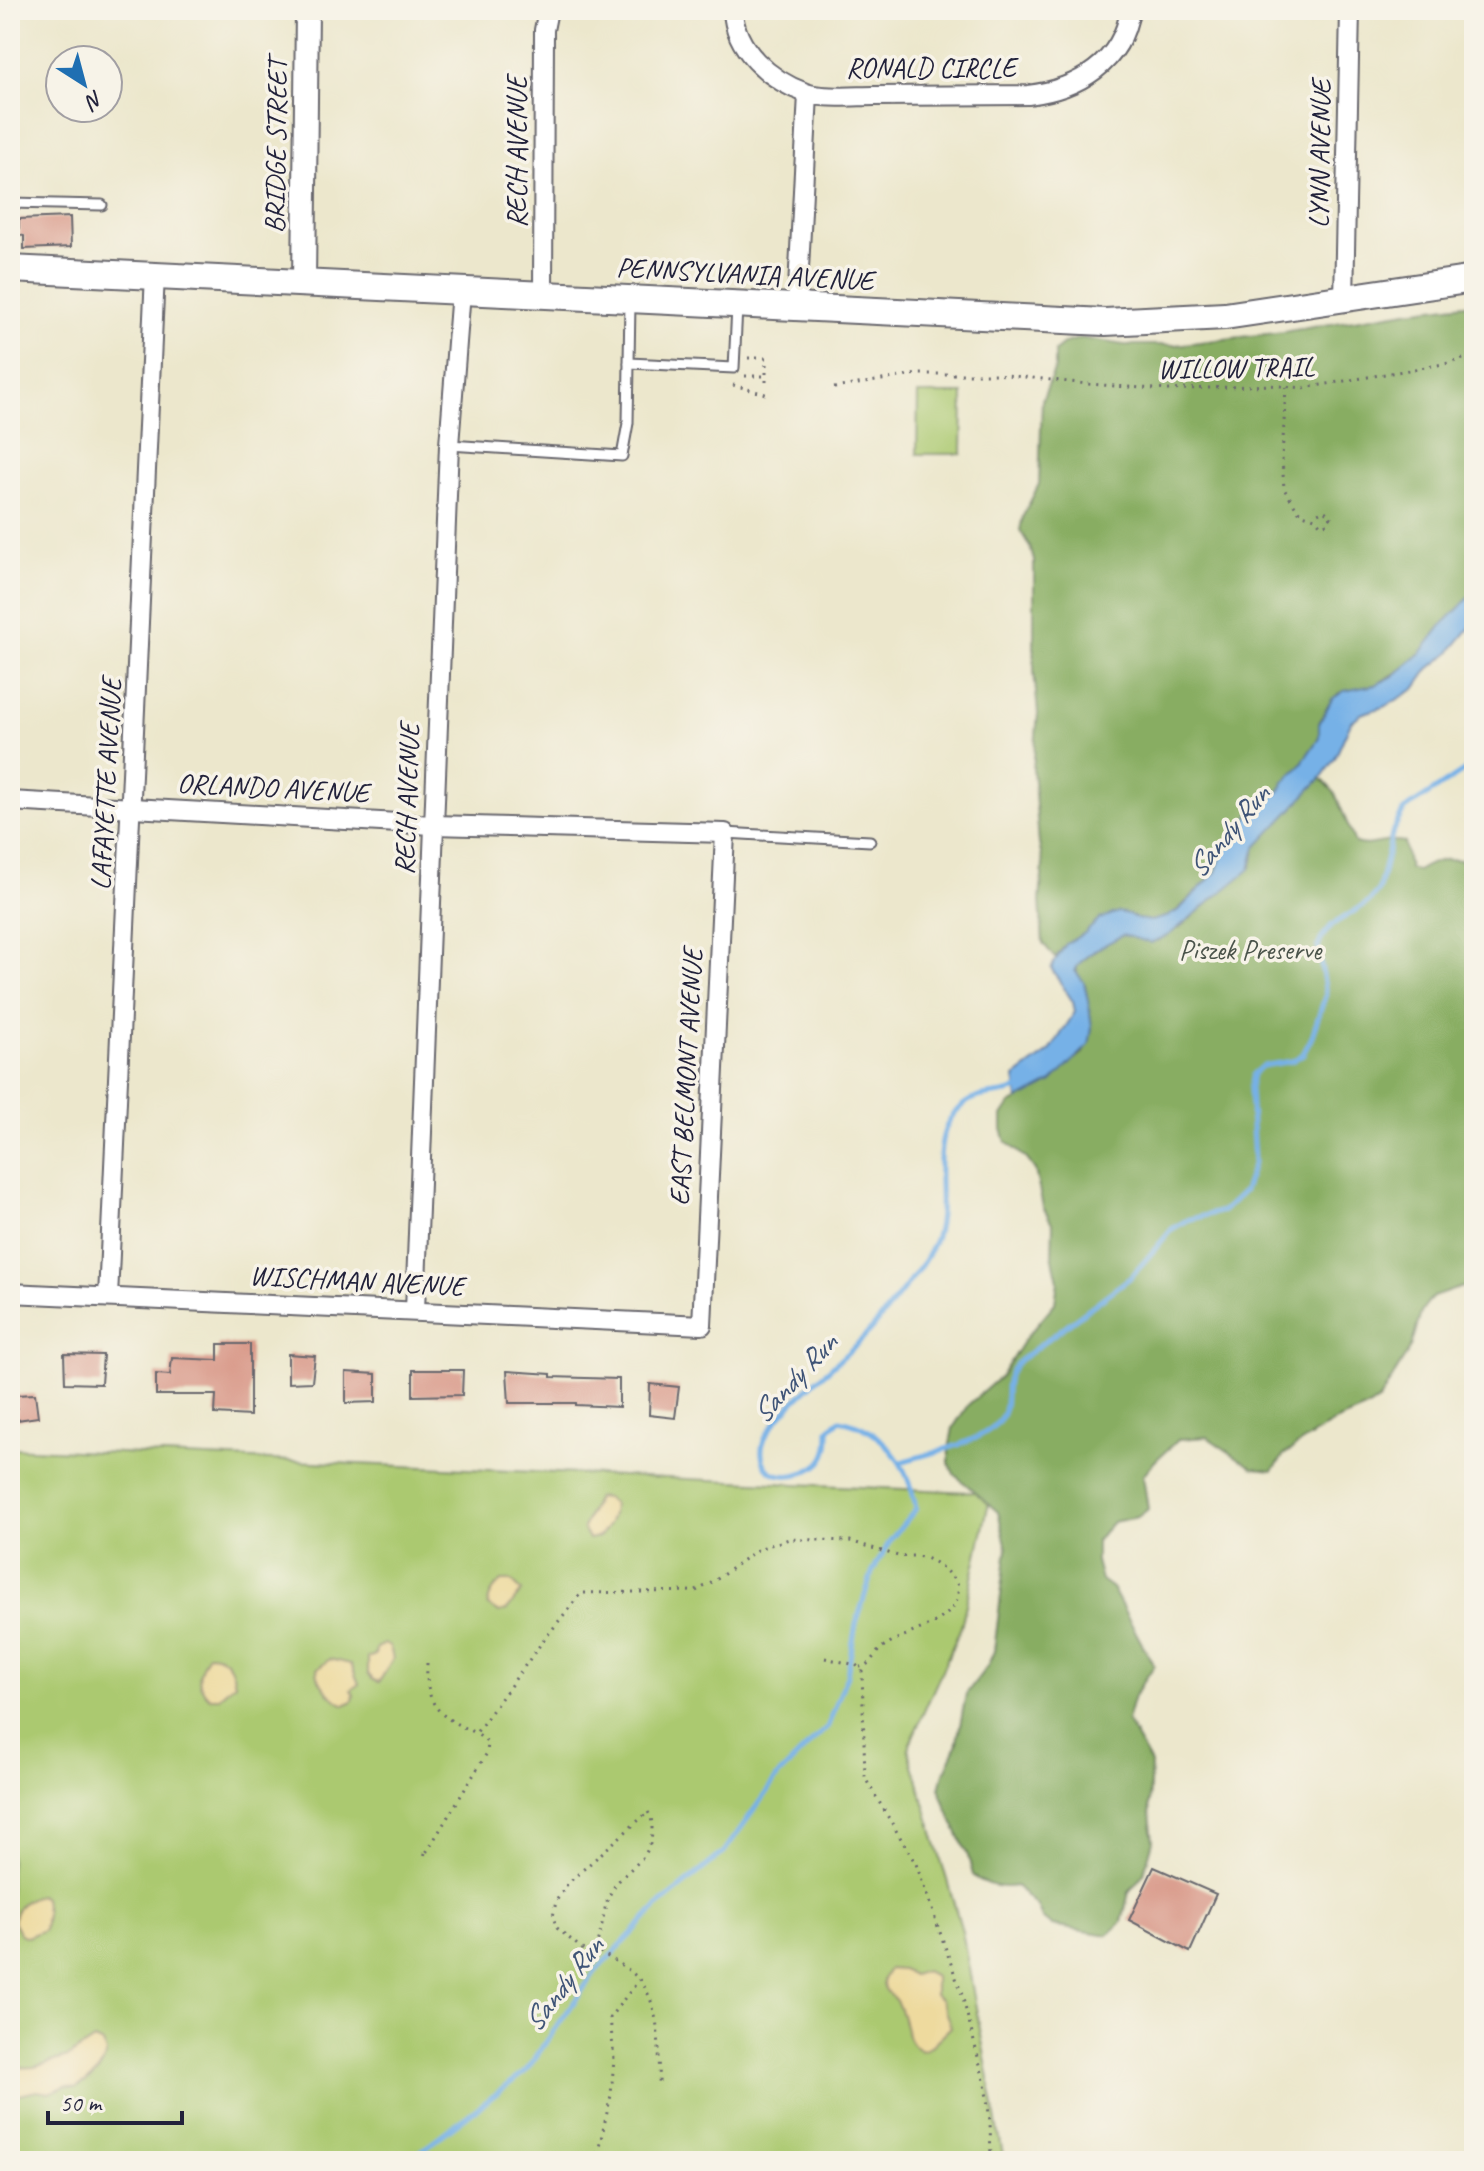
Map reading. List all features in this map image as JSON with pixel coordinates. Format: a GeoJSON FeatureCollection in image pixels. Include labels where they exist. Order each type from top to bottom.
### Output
{"type":"FeatureCollection","features":[{"type":"Feature","properties":{"kind":"main road","name":"PENNSYLVANIA AVENUE"},"geometry":{"type":"LineString","coordinates":[[10,269],[1134,322],[1225,316],[1474,279]]}},
{"type":"Feature","properties":{"kind":"street","name":"BRIDGE STREET"},"geometry":{"type":"LineString","coordinates":[[304,283],[307,10]]}},
{"type":"Feature","properties":{"kind":"street","name":"RECH AVENUE"},"geometry":{"type":"LineString","coordinates":[[543,294],[544,30],[548,10]]}},
{"type":"Feature","properties":{"kind":"street","name":"RONALD CIRCLE"},"geometry":{"type":"LineString","coordinates":[[733,10],[738,38],[750,54],[777,78],[808,94],[1013,95],[1053,92],[1071,85],[1102,64],[1123,40],[1130,10]]}},
{"type":"Feature","properties":{"kind":"street","name":"LYNN AVENUE"},"geometry":{"type":"LineString","coordinates":[[1344,300],[1350,10]]}},
{"type":"Feature","properties":{"kind":"street"},"geometry":{"type":"LineString","coordinates":[[797,308],[808,94]]}},
{"type":"Feature","properties":{"kind":"street","name":"LAFAYETTE AVENUE"},"geometry":{"type":"LineString","coordinates":[[108,1297],[155,274]]}},
{"type":"Feature","properties":{"kind":"street","name":"RECH AVENUE"},"geometry":{"type":"LineString","coordinates":[[415,1310],[449,445],[461,291]]}},
{"type":"Feature","properties":{"kind":"street","name":"ORLANDO AVENUE"},"geometry":{"type":"LineString","coordinates":[[10,801],[433,825],[725,833]]}},
{"type":"Feature","properties":{"kind":"street","name":"EAST BELMONT AVENUE"},"geometry":{"type":"LineString","coordinates":[[702,1325],[725,833]]}},
{"type":"Feature","properties":{"kind":"street","name":"WISCHMAN AVENUE"},"geometry":{"type":"LineString","coordinates":[[10,1293],[702,1325]]}},
{"type":"Feature","properties":{"kind":"lane"},"geometry":{"type":"LineString","coordinates":[[10,203],[102,205]]}},
{"type":"Feature","properties":{"kind":"lane"},"geometry":{"type":"LineString","coordinates":[[449,445],[622,456],[628,423],[630,300]]}},
{"type":"Feature","properties":{"kind":"lane"},"geometry":{"type":"LineString","coordinates":[[629,363],[734,368],[737,305]]}},
{"type":"Feature","properties":{"kind":"lane"},"geometry":{"type":"LineString","coordinates":[[725,833],[870,841]]}},
{"type":"Feature","properties":{"kind":"path","name":"WILLOW TRAIL"},"geometry":{"type":"LineString","coordinates":[[834,388],[918,374],[997,374],[1169,390],[1320,387],[1474,356]]}},
{"type":"Feature","properties":{"kind":"path"},"geometry":{"type":"LineString","coordinates":[[734,357],[766,358],[766,385],[769,385]]}},
{"type":"Feature","properties":{"kind":"path"},"geometry":{"type":"LineString","coordinates":[[733,376],[766,376]]}},
{"type":"Feature","properties":{"kind":"path"},"geometry":{"type":"LineString","coordinates":[[733,385],[769,395]]}},
{"type":"Feature","properties":{"kind":"path"},"geometry":{"type":"LineString","coordinates":[[1286,387],[1282,458],[1284,489],[1300,513],[1315,518]]}},
{"type":"Feature","properties":{"kind":"path"},"geometry":{"type":"LineString","coordinates":[[476,1733],[581,1593],[696,1591],[758,1549],[789,1539],[850,1541],[901,1557],[933,1560],[957,1583],[956,1601],[940,1620],[885,1645],[870,1662],[858,1666],[825,1658]]}},
{"type":"Feature","properties":{"kind":"path"},"geometry":{"type":"LineString","coordinates":[[425,1853],[487,1753],[488,1743],[476,1733],[451,1723],[436,1709],[427,1676],[427,1663]]}},
{"type":"Feature","properties":{"kind":"path"},"geometry":{"type":"LineString","coordinates":[[858,1666],[863,1676],[865,1778],[916,1864],[962,1995],[985,2084],[991,2161]]}},
{"type":"Feature","properties":{"kind":"path"},"geometry":{"type":"LineString","coordinates":[[600,1952],[597,1942],[601,1933],[600,1919],[611,1891],[651,1846],[652,1817],[648,1812],[568,1883],[553,1910],[553,1917],[557,1928],[587,1953],[600,1952],[632,1973],[644,1985],[653,2011],[660,2055],[659,2084]]}},
{"type":"Feature","properties":{"kind":"path"},"geometry":{"type":"LineString","coordinates":[[596,2161],[611,2095],[614,2059],[610,2017],[639,1980]]}},
{"type":"Feature","properties":{"kind":"green space"},"geometry":{"type":"Polygon","coordinates":[[[1474,303],[1474,593],[1404,668],[1375,685],[1339,693],[1319,723],[1319,738],[1299,767],[1284,782],[1280,791],[1251,812],[1239,834],[1227,845],[1216,872],[1179,909],[1151,921],[1128,914],[1100,919],[1066,944],[1055,958],[1043,943],[1040,901],[1043,864],[1033,769],[1038,713],[1034,672],[1034,561],[1020,530],[1023,516],[1039,484],[1042,400],[1055,368],[1055,351],[1065,343],[1081,338],[1124,345],[1175,345],[1474,303]]]}},
{"type":"Feature","properties":{"kind":"green space"},"geometry":{"type":"Polygon","coordinates":[[[918,394],[963,394],[962,454],[917,454],[918,394]]]}},
{"type":"Feature","properties":{"kind":"green space","name":"Piszek Preserve"},"geometry":{"type":"Polygon","coordinates":[[[1321,778],[1335,793],[1355,843],[1404,842],[1409,868],[1417,871],[1445,860],[1474,865],[1474,1293],[1462,1287],[1433,1297],[1421,1313],[1411,1347],[1379,1400],[1332,1423],[1295,1447],[1273,1470],[1253,1468],[1207,1437],[1179,1439],[1143,1476],[1148,1509],[1138,1517],[1113,1522],[1096,1541],[1096,1561],[1101,1580],[1112,1588],[1154,1666],[1134,1696],[1127,1721],[1151,1764],[1149,1805],[1153,1841],[1144,1873],[1129,1892],[1122,1922],[1108,1935],[1052,1926],[1016,1886],[993,1885],[973,1875],[940,1788],[956,1747],[966,1694],[988,1665],[994,1651],[1007,1548],[998,1512],[954,1474],[949,1463],[953,1428],[968,1405],[1001,1376],[1024,1340],[1055,1303],[1058,1281],[1052,1254],[1053,1225],[1043,1207],[1035,1170],[1006,1142],[1002,1116],[1010,1104],[1052,1082],[1083,1053],[1092,1028],[1085,985],[1077,974],[1077,965],[1123,935],[1157,941],[1179,928],[1252,866],[1256,847],[1321,778]]]}},
{"type":"Feature","properties":{"kind":"green space"},"geometry":{"type":"Polygon","coordinates":[[[10,1448],[991,1493],[961,1627],[908,1748],[962,1931],[1004,2161],[10,2161],[10,1448]]]}},
{"type":"Feature","properties":{"kind":"sand"},"geometry":{"type":"Polygon","coordinates":[[[597,1497],[606,1498],[613,1504],[612,1514],[599,1537],[588,1539],[583,1528],[597,1497]]]}},
{"type":"Feature","properties":{"kind":"sand"},"geometry":{"type":"Polygon","coordinates":[[[502,1581],[512,1581],[522,1591],[506,1611],[499,1613],[488,1606],[488,1602],[502,1581]]]}},
{"type":"Feature","properties":{"kind":"sand"},"geometry":{"type":"Polygon","coordinates":[[[384,1644],[390,1646],[393,1659],[379,1682],[368,1674],[368,1658],[384,1644]]]}},
{"type":"Feature","properties":{"kind":"sand"},"geometry":{"type":"Polygon","coordinates":[[[208,1654],[224,1659],[234,1677],[235,1683],[218,1698],[210,1698],[200,1683],[200,1672],[208,1654]]]}},
{"type":"Feature","properties":{"kind":"sand"},"geometry":{"type":"Polygon","coordinates":[[[330,1659],[351,1664],[359,1684],[351,1690],[353,1701],[344,1705],[319,1680],[317,1669],[330,1659]]]}},
{"type":"Feature","properties":{"kind":"sand"},"geometry":{"type":"Polygon","coordinates":[[[39,1895],[44,1898],[44,1930],[27,1937],[20,1934],[13,1921],[14,1916],[25,1901],[39,1895]]]}},
{"type":"Feature","properties":{"kind":"sand"},"geometry":{"type":"Polygon","coordinates":[[[889,1969],[913,1975],[925,1971],[935,1976],[935,1995],[941,2000],[951,2027],[929,2048],[921,2051],[911,2041],[896,2001],[884,1987],[883,1980],[889,1969]]]}},
{"type":"Feature","properties":{"kind":"sand"},"geometry":{"type":"Polygon","coordinates":[[[94,2040],[103,2044],[106,2053],[97,2073],[86,2082],[76,2088],[66,2086],[49,2093],[37,2091],[10,2097],[10,2068],[34,2067],[68,2057],[94,2040]]]}},
{"type":"Feature","properties":{"kind":"water"},"geometry":{"type":"Polygon","coordinates":[[[1474,593],[1474,623],[1449,653],[1429,669],[1415,689],[1386,706],[1361,714],[1351,722],[1335,758],[1321,778],[1256,847],[1250,869],[1169,935],[1151,943],[1123,935],[1096,950],[1078,965],[1075,971],[1084,982],[1089,1005],[1092,1028],[1089,1045],[1052,1082],[1018,1100],[1015,1077],[1050,1051],[1075,1012],[1073,1002],[1051,968],[1066,944],[1100,919],[1118,912],[1151,921],[1179,910],[1216,872],[1224,849],[1239,834],[1251,812],[1280,791],[1284,782],[1299,767],[1319,738],[1319,724],[1332,699],[1344,691],[1375,685],[1392,677],[1420,654],[1444,623],[1474,593]]]}},
{"type":"Feature","properties":{"kind":"building"},"geometry":{"type":"Polygon","coordinates":[[[70,217],[71,247],[24,249],[24,236],[19,235],[19,219],[70,217]]]}},
{"type":"Feature","properties":{"kind":"building"},"geometry":{"type":"Polygon","coordinates":[[[218,1344],[250,1344],[250,1416],[215,1414],[216,1395],[156,1395],[156,1374],[170,1375],[172,1358],[218,1360],[218,1344]]]}},
{"type":"Feature","properties":{"kind":"building"},"geometry":{"type":"Polygon","coordinates":[[[64,1354],[103,1355],[101,1384],[65,1383],[64,1354]]]}},
{"type":"Feature","properties":{"kind":"building"},"geometry":{"type":"Polygon","coordinates":[[[288,1354],[315,1356],[312,1382],[288,1383],[288,1354]]]}},
{"type":"Feature","properties":{"kind":"building"},"geometry":{"type":"Polygon","coordinates":[[[413,1370],[463,1370],[462,1395],[413,1396],[413,1370]]]}},
{"type":"Feature","properties":{"kind":"building"},"geometry":{"type":"Polygon","coordinates":[[[507,1371],[551,1374],[551,1377],[619,1379],[619,1407],[576,1403],[509,1403],[507,1371]]]}},
{"type":"Feature","properties":{"kind":"building"},"geometry":{"type":"Polygon","coordinates":[[[346,1372],[376,1374],[376,1402],[346,1403],[346,1372]]]}},
{"type":"Feature","properties":{"kind":"building"},"geometry":{"type":"Polygon","coordinates":[[[650,1384],[679,1387],[675,1418],[649,1415],[650,1384]]]}},
{"type":"Feature","properties":{"kind":"building"},"geometry":{"type":"Polygon","coordinates":[[[35,1394],[38,1417],[17,1420],[16,1395],[35,1394]]]}},
{"type":"Feature","properties":{"kind":"building"},"geometry":{"type":"Polygon","coordinates":[[[1154,1867],[1216,1894],[1190,1952],[1129,1920],[1154,1867]]]}},
{"type":"Feature","properties":{"kind":"waterway"},"geometry":{"type":"LineString","coordinates":[[901,1462],[959,1445],[988,1431],[1004,1411],[1007,1380],[1020,1360],[1131,1277],[1172,1229],[1187,1220],[1223,1211],[1244,1191],[1254,1162],[1250,1088],[1253,1074],[1262,1066],[1292,1061],[1303,1054],[1311,1039],[1326,994],[1318,947],[1322,937],[1332,925],[1369,902],[1379,889],[1393,830],[1404,810],[1474,764]]}},
{"type":"Feature","properties":{"kind":"waterway","name":"Sandy Run"},"geometry":{"type":"LineString","coordinates":[[408,2161],[526,2071],[595,1972],[659,1905],[724,1852],[778,1776],[828,1726],[847,1675],[856,1624],[872,1573],[891,1539],[916,1509],[913,1493],[901,1464],[892,1452],[882,1441],[856,1425],[840,1420],[829,1429],[828,1447],[823,1459],[814,1468],[797,1474],[780,1475],[767,1467],[762,1456],[764,1441],[795,1400],[871,1330],[911,1280],[928,1253],[938,1227],[940,1152],[950,1119],[970,1101],[1020,1088]]}}]}
